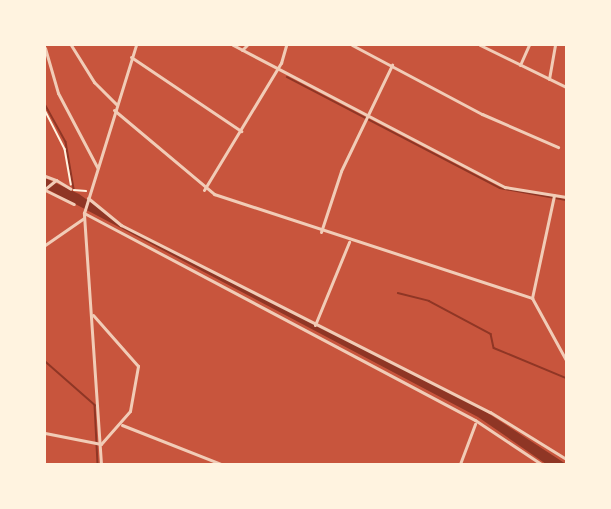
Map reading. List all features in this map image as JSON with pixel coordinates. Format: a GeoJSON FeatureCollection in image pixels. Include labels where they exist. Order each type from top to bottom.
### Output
{"type":"FeatureCollection","features":[{"type":"Feature","properties":{"kind":"street"},"geometry":{"type":"LineString","coordinates":[[71,45],[94,82],[116,104]]}},
{"type":"Feature","properties":{"kind":"street"},"geometry":{"type":"LineString","coordinates":[[45,245],[81,218],[84,212],[136,45]]}},
{"type":"Feature","properties":{"kind":"street"},"geometry":{"type":"LineString","coordinates":[[233,45],[369,120],[506,187],[554,197],[566,197]]}},
{"type":"Feature","properties":{"kind":"street"},"geometry":{"type":"LineString","coordinates":[[242,50],[247,45]]}},
{"type":"Feature","properties":{"kind":"street"},"geometry":{"type":"LineString","coordinates":[[204,190],[277,70],[286,45]]}},
{"type":"Feature","properties":{"kind":"street"},"geometry":{"type":"LineString","coordinates":[[352,45],[482,114],[558,147]]}},
{"type":"Feature","properties":{"kind":"street"},"geometry":{"type":"LineString","coordinates":[[480,45],[566,87]]}},
{"type":"Feature","properties":{"kind":"street"},"geometry":{"type":"LineString","coordinates":[[519,66],[529,45]]}},
{"type":"Feature","properties":{"kind":"street"},"geometry":{"type":"LineString","coordinates":[[549,79],[555,45]]}},
{"type":"Feature","properties":{"kind":"street"},"geometry":{"type":"LineString","coordinates":[[45,48],[58,93],[98,167]]}},
{"type":"Feature","properties":{"kind":"street"},"geometry":{"type":"LineString","coordinates":[[132,57],[241,130]]}},
{"type":"Feature","properties":{"kind":"street"},"geometry":{"type":"LineString","coordinates":[[321,232],[341,171],[369,120],[392,65]]}},
{"type":"Feature","properties":{"kind":"street"},"geometry":{"type":"LineString","coordinates":[[114,110],[204,190],[349,242],[532,298]]}},
{"type":"Feature","properties":{"kind":"street"},"geometry":{"type":"LineString","coordinates":[[45,176],[71,189]]}},
{"type":"Feature","properties":{"kind":"street"},"geometry":{"type":"LineString","coordinates":[[55,181],[45,189],[74,204]]}},
{"type":"Feature","properties":{"kind":"street"},"geometry":{"type":"LineString","coordinates":[[554,197],[532,298],[566,360]]}},
{"type":"Feature","properties":{"kind":"street"},"geometry":{"type":"LineString","coordinates":[[88,199],[121,225],[490,412],[566,462]]}},
{"type":"Feature","properties":{"kind":"street"},"geometry":{"type":"LineString","coordinates":[[84,212],[475,424],[541,464]]}},
{"type":"Feature","properties":{"kind":"street"},"geometry":{"type":"LineString","coordinates":[[81,218],[93,315],[98,444],[101,464]]}},
{"type":"Feature","properties":{"kind":"street"},"geometry":{"type":"LineString","coordinates":[[315,325],[349,242]]}},
{"type":"Feature","properties":{"kind":"street"},"geometry":{"type":"LineString","coordinates":[[93,315],[140,370],[122,425],[98,444]]}},
{"type":"Feature","properties":{"kind":"street"},"geometry":{"type":"LineString","coordinates":[[460,464],[475,424]]}},
{"type":"Feature","properties":{"kind":"street"},"geometry":{"type":"LineString","coordinates":[[122,425],[221,464]]}},
{"type":"Feature","properties":{"kind":"street"},"geometry":{"type":"LineString","coordinates":[[45,433],[98,444]]}},
{"type":"Feature","properties":{"kind":"path"},"geometry":{"type":"LineString","coordinates":[[45,110],[65,149],[71,189]]}},
{"type":"Feature","properties":{"kind":"path"},"geometry":{"type":"LineString","coordinates":[[76,191],[90,192]]}},
{"type":"Feature","properties":{"kind":"shaded area"},"geometry":{"type":"Polygon","coordinates":[[[45,178],[79,194],[131,231],[483,410],[566,464],[546,464],[478,417],[45,188],[45,178]]]}},
{"type":"Feature","properties":{"kind":"waterway"},"geometry":{"type":"LineString","coordinates":[[287,77],[500,188],[566,200]]}},
{"type":"Feature","properties":{"kind":"waterway"},"geometry":{"type":"LineString","coordinates":[[45,104],[66,142],[74,189]]}},
{"type":"Feature","properties":{"kind":"waterway"},"geometry":{"type":"LineString","coordinates":[[398,293],[429,301],[491,334],[494,348],[566,378]]}},
{"type":"Feature","properties":{"kind":"waterway"},"geometry":{"type":"LineString","coordinates":[[45,361],[95,405],[98,464]]}}]}
